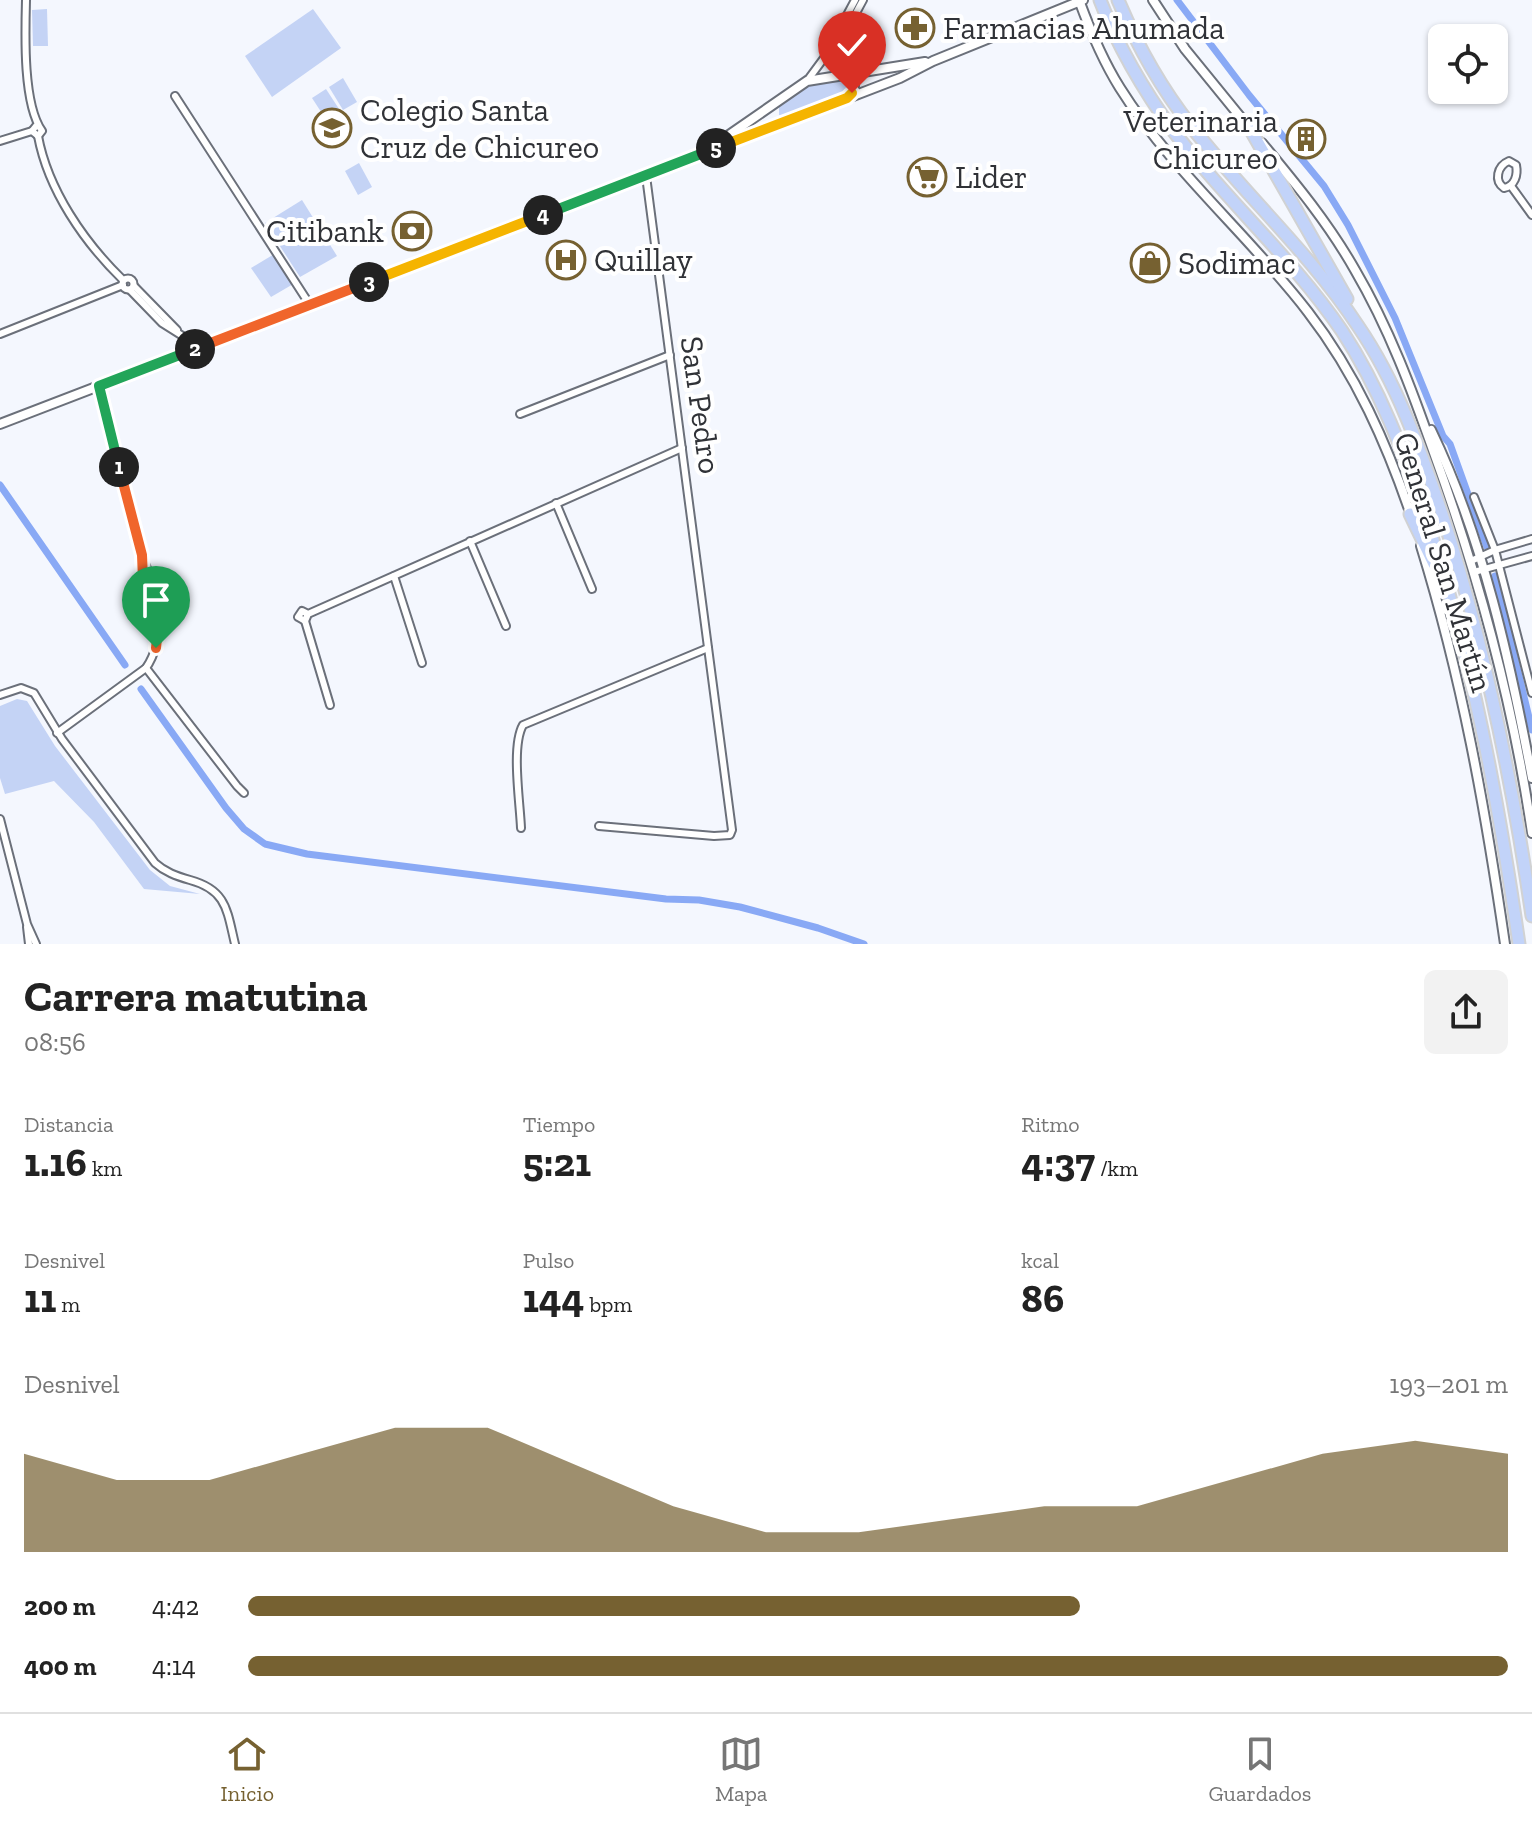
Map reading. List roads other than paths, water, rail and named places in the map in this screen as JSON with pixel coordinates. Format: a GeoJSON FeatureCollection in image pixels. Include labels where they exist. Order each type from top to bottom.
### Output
{"type":"FeatureCollection","features":[{"type":"Feature","properties":{"kind":"highway"},"geometry":{"type":"LineString","coordinates":[[1100,0],[1136,73],[1174,132],[1307,284],[1356,353],[1377,392],[1401,448],[1450,596],[1471,677],[1490,762],[1519,944]]}},
{"type":"Feature","properties":{"kind":"highway"},"geometry":{"type":"LineString","coordinates":[[1120,3],[1156,75],[1185,118],[1325,281],[1369,343]]}},
{"type":"Feature","properties":{"kind":"highway"},"geometry":{"type":"LineString","coordinates":[[1249,127],[1349,301],[1418,444],[1469,603],[1503,738],[1532,916]]}},
{"type":"Feature","properties":{"kind":"highway"},"geometry":{"type":"LineString","coordinates":[[1410,514],[1450,596]]}},
{"type":"Feature","properties":{"kind":"main road"},"geometry":{"type":"LineString","coordinates":[[0,424],[900,78],[933,61],[1080,0]]}},
{"type":"Feature","properties":{"kind":"main road","name":"General San Martín"},"geometry":{"type":"LineString","coordinates":[[1080,0],[1104,59],[1132,106],[1183,171],[1294,295],[1334,348],[1377,426],[1410,514],[1445,628],[1468,721],[1484,802],[1505,944]]}},
{"type":"Feature","properties":{"kind":"main road","name":"General San Martín"},"geometry":{"type":"LineString","coordinates":[[1153,0],[1185,49],[1310,201],[1349,260],[1394,345],[1475,559],[1529,794],[1532,833]]}},
{"type":"Feature","properties":{"kind":"main road"},"geometry":{"type":"LineString","coordinates":[[699,154],[807,81],[933,61]]}},
{"type":"Feature","properties":{"kind":"main road"},"geometry":{"type":"LineString","coordinates":[[847,98],[854,87],[848,74]]}},
{"type":"Feature","properties":{"kind":"main road"},"geometry":{"type":"LineString","coordinates":[[778,101],[774,108],[776,116],[786,121]]}},
{"type":"Feature","properties":{"kind":"main road","name":"General San Martín"},"geometry":{"type":"LineString","coordinates":[[1478,571],[1511,676],[1532,778]]}},
{"type":"Feature","properties":{"kind":"street"},"geometry":{"type":"LineString","coordinates":[[26,0],[26,50],[35,131],[44,161],[65,205],[88,240],[128,285],[200,347]]}},
{"type":"Feature","properties":{"kind":"street"},"geometry":{"type":"LineString","coordinates":[[807,81],[824,58],[855,0]]}},
{"type":"Feature","properties":{"kind":"street"},"geometry":{"type":"LineString","coordinates":[[848,74],[836,61],[835,52],[863,0]]}},
{"type":"Feature","properties":{"kind":"street"},"geometry":{"type":"LineString","coordinates":[[175,96],[310,305]]}},
{"type":"Feature","properties":{"kind":"street"},"geometry":{"type":"LineString","coordinates":[[0,141],[35,131]]}},
{"type":"Feature","properties":{"kind":"street","name":"San Pedro"},"geometry":{"type":"LineString","coordinates":[[599,826],[714,836],[732,833],[646,176]]}},
{"type":"Feature","properties":{"kind":"street"},"geometry":{"type":"LineString","coordinates":[[1511,186],[1532,215]]}},
{"type":"Feature","properties":{"kind":"street"},"geometry":{"type":"LineString","coordinates":[[0,334],[128,285]]}},
{"type":"Feature","properties":{"kind":"street"},"geometry":{"type":"LineString","coordinates":[[520,414],[670,355]]}},
{"type":"Feature","properties":{"kind":"street"},"geometry":{"type":"LineString","coordinates":[[57,733],[146,668],[156,648],[158,629],[143,579],[142,555],[99,386]]}},
{"type":"Feature","properties":{"kind":"street"},"geometry":{"type":"LineString","coordinates":[[330,705],[306,617],[682,448]]}},
{"type":"Feature","properties":{"kind":"street"},"geometry":{"type":"LineString","coordinates":[[1474,497],[1495,550],[1532,693]]}},
{"type":"Feature","properties":{"kind":"street"},"geometry":{"type":"LineString","coordinates":[[556,503],[592,589]]}},
{"type":"Feature","properties":{"kind":"street"},"geometry":{"type":"LineString","coordinates":[[1475,559],[1532,539]]}},
{"type":"Feature","properties":{"kind":"street"},"geometry":{"type":"LineString","coordinates":[[470,541],[506,626]]}},
{"type":"Feature","properties":{"kind":"street"},"geometry":{"type":"LineString","coordinates":[[1478,571],[1532,556]]}},
{"type":"Feature","properties":{"kind":"street"},"geometry":{"type":"LineString","coordinates":[[394,576],[422,663]]}},
{"type":"Feature","properties":{"kind":"street"},"geometry":{"type":"LineString","coordinates":[[521,828],[519,737],[523,725],[708,644]]}},
{"type":"Feature","properties":{"kind":"street"},"geometry":{"type":"LineString","coordinates":[[146,668],[244,793]]}},
{"type":"Feature","properties":{"kind":"street"},"geometry":{"type":"LineString","coordinates":[[0,695],[21,688],[29,689],[57,733],[155,863],[168,873],[206,884],[217,893],[226,907],[235,944]]}},
{"type":"Feature","properties":{"kind":"street"},"geometry":{"type":"LineString","coordinates":[[0,819],[27,924],[29,944]]}},
{"type":"Feature","properties":{"kind":"street"},"geometry":{"type":"LineString","coordinates":[[27,924],[36,944]]}},
{"type":"Feature","properties":{"kind":"waterway"},"geometry":{"type":"LineString","coordinates":[[1177,0],[1249,95],[1324,186],[1348,225],[1395,318],[1443,436],[1450,444],[1487,547]]}},
{"type":"Feature","properties":{"kind":"waterway"},"geometry":{"type":"LineString","coordinates":[[0,485],[125,665]]}},
{"type":"Feature","properties":{"kind":"waterway"},"geometry":{"type":"LineString","coordinates":[[1495,576],[1532,730]]}},
{"type":"Feature","properties":{"kind":"waterway"},"geometry":{"type":"LineString","coordinates":[[141,689],[226,808],[244,829],[265,844],[307,854],[666,899],[699,900],[740,907],[864,944]]}},
{"type":"Feature","properties":{"kind":"place","name":"Farmacias Ahumada"},"geometry":{"type":"Point","coordinates":[915,28]}},
{"type":"Feature","properties":{"kind":"place","name":"Colegio Santa Cruz de Chicureo"},"geometry":{"type":"Point","coordinates":[332,128]}},
{"type":"Feature","properties":{"kind":"place","name":"Veterinaria Chicureo"},"geometry":{"type":"Point","coordinates":[1306,139]}},
{"type":"Feature","properties":{"kind":"place","name":"Lider"},"geometry":{"type":"Point","coordinates":[927,177]}},
{"type":"Feature","properties":{"kind":"place","name":"Citibank"},"geometry":{"type":"Point","coordinates":[412,231]}},
{"type":"Feature","properties":{"kind":"place","name":"Quillay"},"geometry":{"type":"Point","coordinates":[566,260]}},
{"type":"Feature","properties":{"kind":"place","name":"Sodimac"},"geometry":{"type":"Point","coordinates":[1150,263]}}]}
